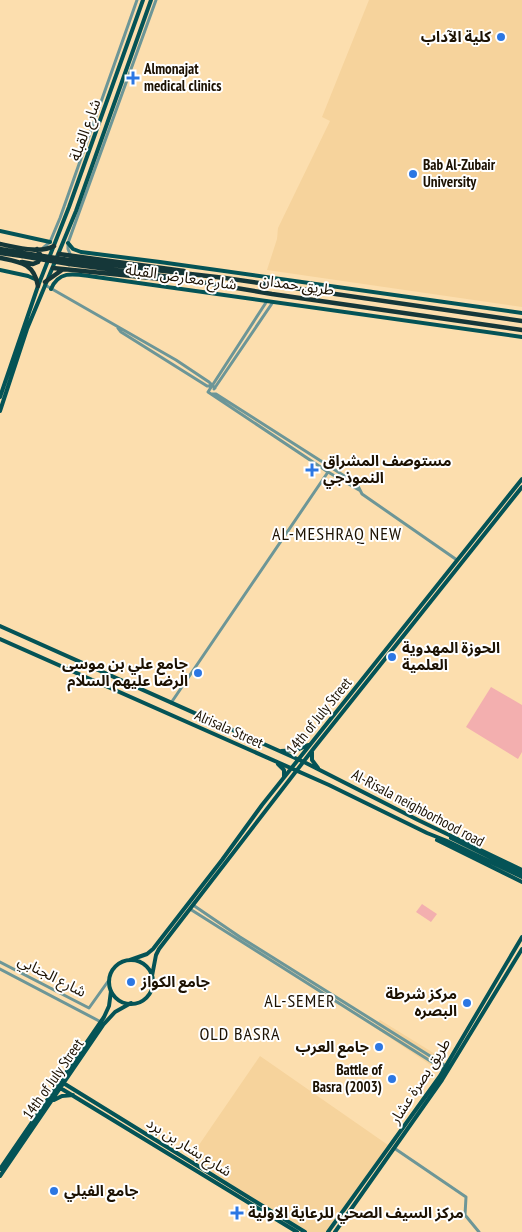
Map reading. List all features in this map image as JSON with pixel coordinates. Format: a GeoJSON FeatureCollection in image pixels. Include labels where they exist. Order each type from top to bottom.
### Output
{"type":"FeatureCollection","features":[{"type":"Feature","properties":{"kind":"highway"},"geometry":{"type":"LineString","coordinates":[[0,244],[47,249],[52,244]]}},
{"type":"Feature","properties":{"kind":"highway"},"geometry":{"type":"LineString","coordinates":[[0,258],[36,263],[40,258],[37,249]]}},
{"type":"Feature","properties":{"kind":"highway"},"geometry":{"type":"LineString","coordinates":[[0,251],[70,260]]}},
{"type":"Feature","properties":{"kind":"highway"},"geometry":{"type":"LineString","coordinates":[[59,254],[70,260]]}},
{"type":"Feature","properties":{"kind":"highway","name":"طريق حمدان"},"geometry":{"type":"LineString","coordinates":[[70,260],[225,278],[522,321]]}},
{"type":"Feature","properties":{"kind":"highway","name":"طريق حمدان"},"geometry":{"type":"LineString","coordinates":[[70,260],[263,293],[522,330]]}},
{"type":"Feature","properties":{"kind":"highway"},"geometry":{"type":"LineString","coordinates":[[18,262],[30,269],[38,286]]}},
{"type":"Feature","properties":{"kind":"highway"},"geometry":{"type":"LineString","coordinates":[[53,268],[174,281],[187,280]]}},
{"type":"Feature","properties":{"kind":"highway"},"geometry":{"type":"LineString","coordinates":[[45,284],[63,270]]}},
{"type":"Feature","properties":{"kind":"highway"},"geometry":{"type":"LineString","coordinates":[[225,278],[226,272]]}},
{"type":"Feature","properties":{"kind":"highway"},"geometry":{"type":"LineString","coordinates":[[409,314],[411,306]]}},
{"type":"Feature","properties":{"kind":"highway"},"geometry":{"type":"LineString","coordinates":[[491,333],[493,326]]}},
{"type":"Feature","properties":{"kind":"main road","name":"شارع القبلة"},"geometry":{"type":"LineString","coordinates":[[0,397],[46,267],[52,244],[102,116],[143,0]]}},
{"type":"Feature","properties":{"kind":"main road","name":"شارع القبلة"},"geometry":{"type":"LineString","coordinates":[[0,411],[27,329],[78,212],[151,0]]}},
{"type":"Feature","properties":{"kind":"main road"},"geometry":{"type":"LineString","coordinates":[[132,30],[140,32]]}},
{"type":"Feature","properties":{"kind":"main road"},"geometry":{"type":"LineString","coordinates":[[96,114],[102,116]]}},
{"type":"Feature","properties":{"kind":"main road"},"geometry":{"type":"LineString","coordinates":[[0,231],[52,244]]}},
{"type":"Feature","properties":{"kind":"main road","name":"شارع معارض القبلة"},"geometry":{"type":"LineString","coordinates":[[68,243],[75,250],[88,253],[522,313]]}},
{"type":"Feature","properties":{"kind":"main road"},"geometry":{"type":"LineString","coordinates":[[0,270],[28,276],[36,280]]}},
{"type":"Feature","properties":{"kind":"main road","name":"شارع معارض القبلة"},"geometry":{"type":"LineString","coordinates":[[51,289],[59,277],[76,275],[522,337]]}},
{"type":"Feature","properties":{"kind":"main road","name":"14th of July Street"},"geometry":{"type":"LineString","coordinates":[[152,976],[156,954],[159,949],[304,762],[312,746],[522,479]]}},
{"type":"Feature","properties":{"kind":"main road","name":"14th of July Street"},"geometry":{"type":"LineString","coordinates":[[130,960],[142,956],[153,949],[291,768],[312,746],[522,487]]}},
{"type":"Feature","properties":{"kind":"main road","name":"Alrisala Street"},"geometry":{"type":"LineString","coordinates":[[0,626],[304,762]]}},
{"type":"Feature","properties":{"kind":"main road","name":"Alrisala Street"},"geometry":{"type":"LineString","coordinates":[[0,639],[291,768],[447,841]]}},
{"type":"Feature","properties":{"kind":"main road"},"geometry":{"type":"LineString","coordinates":[[121,692],[126,689],[128,684]]}},
{"type":"Feature","properties":{"kind":"main road"},"geometry":{"type":"LineString","coordinates":[[139,700],[133,696],[133,692],[138,690],[144,691]]}},
{"type":"Feature","properties":{"kind":"main road"},"geometry":{"type":"LineString","coordinates":[[278,751],[312,746],[312,760],[320,770]]}},
{"type":"Feature","properties":{"kind":"main road"},"geometry":{"type":"LineString","coordinates":[[275,761],[284,770],[283,779]]}},
{"type":"Feature","properties":{"kind":"main road","name":"Al-Risala neighborhood road"},"geometry":{"type":"LineString","coordinates":[[304,762],[522,873]]}},
{"type":"Feature","properties":{"kind":"main road"},"geometry":{"type":"LineString","coordinates":[[284,787],[298,776],[314,779]]}},
{"type":"Feature","properties":{"kind":"main road"},"geometry":{"type":"LineString","coordinates":[[427,833],[444,844],[522,882]]}},
{"type":"Feature","properties":{"kind":"main road","name":"Al-Risala neighborhood road"},"geometry":{"type":"LineString","coordinates":[[447,841],[522,873]]}},
{"type":"Feature","properties":{"kind":"main road","name":"طريق بصرة عشار"},"geometry":{"type":"LineString","coordinates":[[328,1231],[444,1068],[522,937]]}},
{"type":"Feature","properties":{"kind":"main road"},"geometry":{"type":"LineString","coordinates":[[335,1232],[442,1080],[522,949]]}},
{"type":"Feature","properties":{"kind":"main road"},"geometry":{"type":"LineString","coordinates":[[130,960],[142,963],[147,967],[152,976],[152,985],[148,995],[140,1002],[131,1004],[121,1001],[111,991],[109,980],[112,969],[118,964],[130,960]]}},
{"type":"Feature","properties":{"kind":"main road","name":"14th of July Street"},"geometry":{"type":"LineString","coordinates":[[0,1176],[101,1022],[109,1006],[111,991]]}},
{"type":"Feature","properties":{"kind":"main road","name":"14th of July Street"},"geometry":{"type":"LineString","coordinates":[[0,1170],[110,1017],[131,1004]]}},
{"type":"Feature","properties":{"kind":"main road"},"geometry":{"type":"LineString","coordinates":[[50,1102],[74,1093],[71,1087],[70,1075]]}},
{"type":"Feature","properties":{"kind":"main road","name":"شارع بشار بن برد"},"geometry":{"type":"LineString","coordinates":[[61,1085],[297,1232]]}},
{"type":"Feature","properties":{"kind":"main road","name":"شارع بشار بن برد"},"geometry":{"type":"LineString","coordinates":[[74,1093],[305,1232]]}},
{"type":"Feature","properties":{"kind":"street"},"geometry":{"type":"LineString","coordinates":[[67,206],[96,114],[137,0]]}},
{"type":"Feature","properties":{"kind":"street"},"geometry":{"type":"LineString","coordinates":[[111,119],[156,0]]}},
{"type":"Feature","properties":{"kind":"street"},"geometry":{"type":"LineString","coordinates":[[70,260],[68,243],[78,212]]}},
{"type":"Feature","properties":{"kind":"street"},"geometry":{"type":"LineString","coordinates":[[45,284],[176,360],[209,382],[213,387]]}},
{"type":"Feature","properties":{"kind":"street"},"geometry":{"type":"LineString","coordinates":[[210,393],[268,301]]}},
{"type":"Feature","properties":{"kind":"street"},"geometry":{"type":"LineString","coordinates":[[213,387],[273,302]]}},
{"type":"Feature","properties":{"kind":"street"},"geometry":{"type":"LineString","coordinates":[[210,393],[216,394],[357,484],[359,490]]}},
{"type":"Feature","properties":{"kind":"street"},"geometry":{"type":"LineString","coordinates":[[210,393],[328,472],[359,490],[362,494],[457,560]]}},
{"type":"Feature","properties":{"kind":"street"},"geometry":{"type":"LineString","coordinates":[[171,703],[330,467]]}},
{"type":"Feature","properties":{"kind":"street"},"geometry":{"type":"LineString","coordinates":[[191,907],[444,1068]]}},
{"type":"Feature","properties":{"kind":"street","name":"شارع الجنابي"},"geometry":{"type":"LineString","coordinates":[[0,962],[89,1008],[109,980]]}},
{"type":"Feature","properties":{"kind":"street","name":"شارع الجنابي"},"geometry":{"type":"LineString","coordinates":[[0,969],[101,1022]]}},
{"type":"Feature","properties":{"kind":"street"},"geometry":{"type":"LineString","coordinates":[[394,1148],[466,1197],[465,1215],[479,1232]]}},
{"type":"Feature","properties":{"kind":"shaded area","name":"Bab Al-Zubair University"},"geometry":{"type":"Polygon","coordinates":[[[369,0],[522,0],[522,307],[267,270],[277,239],[278,228],[330,121],[322,117],[369,0]]]}},
{"type":"Feature","properties":{"kind":"shaded area"},"geometry":{"type":"Polygon","coordinates":[[[491,687],[522,705],[522,752],[518,759],[466,727],[491,687]]]}},
{"type":"Feature","properties":{"kind":"shaded area"},"geometry":{"type":"Polygon","coordinates":[[[422,904],[437,914],[431,922],[416,912],[422,904]]]}},
{"type":"Feature","properties":{"kind":"shaded area"},"geometry":{"type":"Polygon","coordinates":[[[380,1020],[445,1060],[438,1070],[374,1027],[380,1020]]]}},
{"type":"Feature","properties":{"kind":"shaded area"},"geometry":{"type":"Polygon","coordinates":[[[260,1056],[388,1145],[326,1232],[306,1232],[190,1158],[260,1056]]]}},
{"type":"Feature","properties":{"kind":"place","name":"كلية الآداب"},"geometry":{"type":"Point","coordinates":[501,37]}},
{"type":"Feature","properties":{"kind":"place","name":"Almonajat medical clinics"},"geometry":{"type":"Point","coordinates":[133,78]}},
{"type":"Feature","properties":{"kind":"place","name":"Bab Al-Zubair University"},"geometry":{"type":"Point","coordinates":[413,174]}},
{"type":"Feature","properties":{"kind":"place","name":"مستوصف المشراق النموذجي"},"geometry":{"type":"Point","coordinates":[312,470]}},
{"type":"Feature","properties":{"kind":"place","name":"الحوزة المهدوية العلمية"},"geometry":{"type":"Point","coordinates":[392,657]}},
{"type":"Feature","properties":{"kind":"place","name":"جامع علي بن موسى الرضا عليهم السلام"},"geometry":{"type":"Point","coordinates":[198,673]}},
{"type":"Feature","properties":{"kind":"place","name":"جامع الكواز"},"geometry":{"type":"Point","coordinates":[131,982]}},
{"type":"Feature","properties":{"kind":"place","name":"مركز شرطة البصره"},"geometry":{"type":"Point","coordinates":[467,1003]}},
{"type":"Feature","properties":{"kind":"place","name":"جامع العرب"},"geometry":{"type":"Point","coordinates":[379,1047]}},
{"type":"Feature","properties":{"kind":"place","name":"Battle of Basra (2003)"},"geometry":{"type":"Point","coordinates":[392,1079]}},
{"type":"Feature","properties":{"kind":"place","name":"جامع الفيلي"},"geometry":{"type":"Point","coordinates":[54,1191]}},
{"type":"Feature","properties":{"kind":"place","name":"مركز السيف الصحي للرعاية الاولية"},"geometry":{"type":"Point","coordinates":[237,1213]}},
{"type":"Feature","properties":{"kind":"district","name":"AL-MESHRAQ NEW"},"geometry":{"type":"Point","coordinates":[337,534]}},
{"type":"Feature","properties":{"kind":"district","name":"AL-SEMER"},"geometry":{"type":"Point","coordinates":[300,1001]}},
{"type":"Feature","properties":{"kind":"district","name":"OLD BASRA"},"geometry":{"type":"Point","coordinates":[240,1034]}}]}
